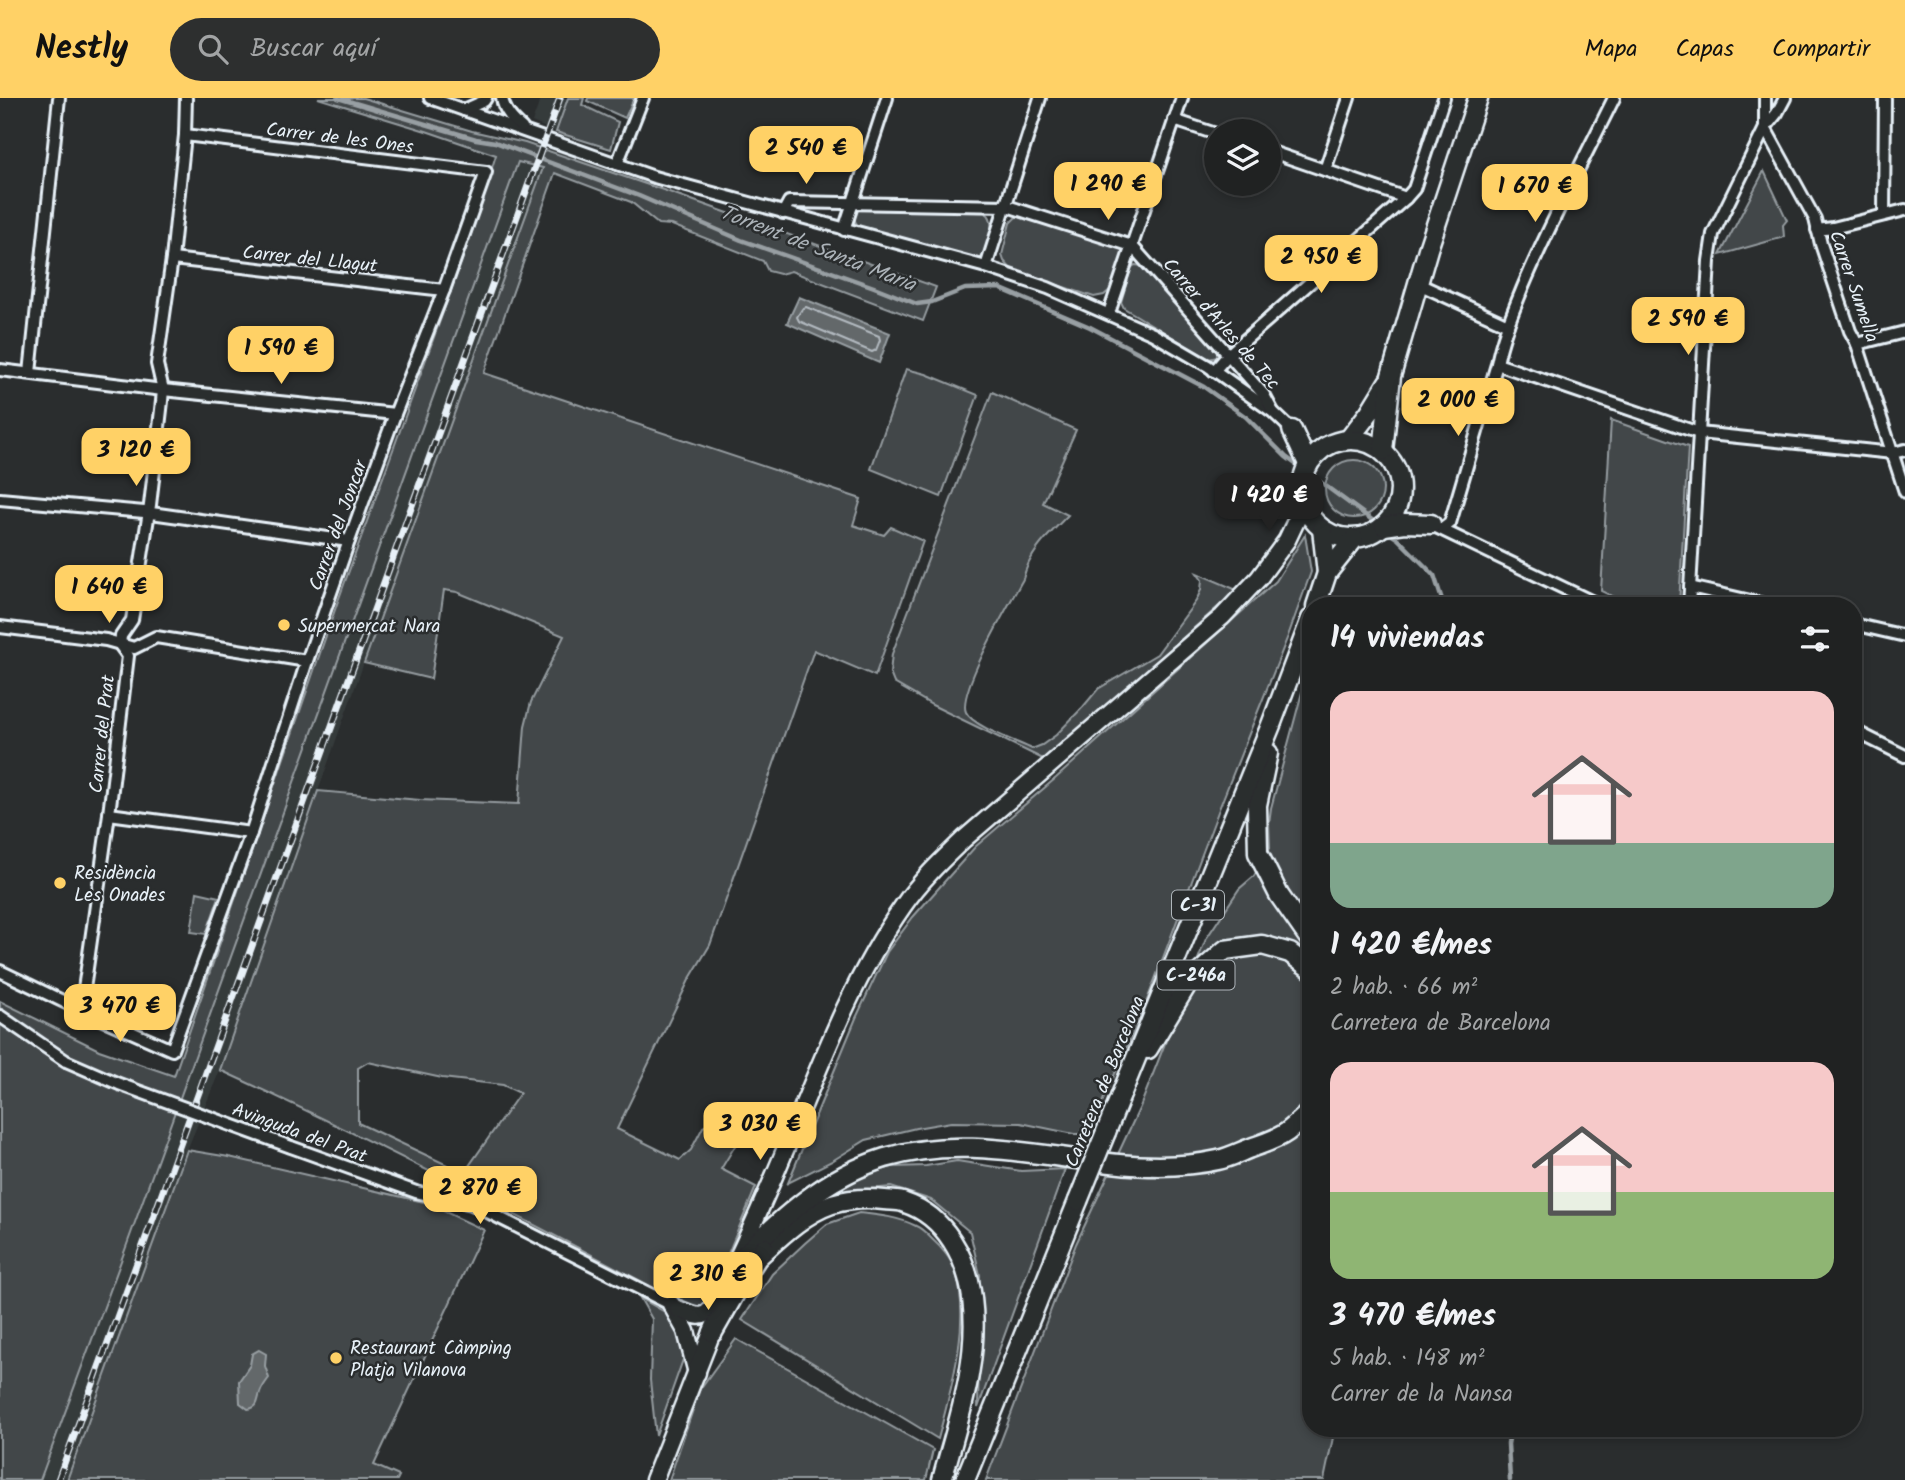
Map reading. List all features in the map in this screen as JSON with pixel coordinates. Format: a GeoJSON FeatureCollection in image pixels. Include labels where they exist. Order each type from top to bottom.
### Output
{"type":"FeatureCollection","features":[{"type":"Feature","properties":{"kind":"main road"},"geometry":{"type":"LineString","coordinates":[[1383,451],[1391,376],[1431,240],[1478,98]]}},
{"type":"Feature","properties":{"kind":"main road"},"geometry":{"type":"LineString","coordinates":[[1401,345],[1410,330],[1425,287],[1487,98]]}},
{"type":"Feature","properties":{"kind":"main road"},"geometry":{"type":"LineString","coordinates":[[1349,439],[1369,413],[1391,376]]}},
{"type":"Feature","properties":{"kind":"main road"},"geometry":{"type":"LineString","coordinates":[[1293,430],[1325,447]]}},
{"type":"Feature","properties":{"kind":"main road"},"geometry":{"type":"LineString","coordinates":[[1293,430],[1306,471]]}},
{"type":"Feature","properties":{"kind":"main road"},"geometry":{"type":"LineString","coordinates":[[1349,439],[1373,444],[1383,451],[1394,463],[1401,492],[1397,508],[1382,528],[1368,536],[1354,539],[1337,537],[1322,530],[1311,518],[1304,504],[1302,490],[1306,471],[1316,454],[1337,441],[1349,439]]}},
{"type":"Feature","properties":{"kind":"main road"},"geometry":{"type":"LineString","coordinates":[[1401,492],[1413,509],[1436,526]]}},
{"type":"Feature","properties":{"kind":"main road"},"geometry":{"type":"LineString","coordinates":[[674,1306],[697,1316],[703,1316],[710,1311],[732,1270],[777,1171],[846,1006],[873,952],[904,904],[935,867],[964,839],[1222,617],[1259,578],[1287,540],[1304,504]]}},
{"type":"Feature","properties":{"kind":"main road"},"geometry":{"type":"LineString","coordinates":[[1382,528],[1405,523],[1436,526]]}},
{"type":"Feature","properties":{"kind":"main road"},"geometry":{"type":"LineString","coordinates":[[1322,530],[1327,573]]}},
{"type":"Feature","properties":{"kind":"main road"},"geometry":{"type":"LineString","coordinates":[[1319,597],[1327,573],[1354,539]]}},
{"type":"Feature","properties":{"kind":"main road","name":"Carretera de Barcelona"},"geometry":{"type":"LineString","coordinates":[[965,1480],[1302,644]]}},
{"type":"Feature","properties":{"kind":"main road"},"geometry":{"type":"LineString","coordinates":[[1271,725],[1268,758],[1257,805],[1258,853],[1279,895],[1302,928]]}},
{"type":"Feature","properties":{"kind":"main road","name":"C-246a"},"geometry":{"type":"LineString","coordinates":[[1125,1084],[1188,983],[1225,950],[1262,945],[1290,953],[1302,962]]}},
{"type":"Feature","properties":{"kind":"main road"},"geometry":{"type":"LineString","coordinates":[[654,1480],[711,1337],[732,1270],[781,1220],[811,1196],[852,1171],[886,1158],[921,1151],[959,1149],[1015,1150],[1113,1164],[1173,1167],[1220,1160],[1286,1133],[1302,1119]]}},
{"type":"Feature","properties":{"kind":"main road"},"geometry":{"type":"LineString","coordinates":[[759,1256],[796,1223],[832,1205],[867,1198],[905,1202],[930,1216],[949,1234],[965,1266],[972,1297],[973,1333],[970,1376],[942,1480]]}},
{"type":"Feature","properties":{"kind":"main road"},"geometry":{"type":"LineString","coordinates":[[686,1331],[698,1341],[711,1337],[781,1220]]}},
{"type":"Feature","properties":{"kind":"main road"},"geometry":{"type":"LineString","coordinates":[[674,1306],[686,1331],[697,1374]]}},
{"type":"Feature","properties":{"kind":"main road"},"geometry":{"type":"LineString","coordinates":[[674,1306],[711,1337]]}},
{"type":"Feature","properties":{"kind":"street"},"geometry":{"type":"LineString","coordinates":[[30,373],[59,98]]}},
{"type":"Feature","properties":{"kind":"street"},"geometry":{"type":"LineString","coordinates":[[120,645],[121,636],[132,620],[163,390],[158,364],[172,260],[185,135],[186,98]]}},
{"type":"Feature","properties":{"kind":"street","name":"Carrer d'Arles de Tec"},"geometry":{"type":"LineString","coordinates":[[430,98],[654,177],[986,267],[1048,288],[1153,334],[1214,371],[1273,412],[1293,430]]}},
{"type":"Feature","properties":{"kind":"street"},"geometry":{"type":"LineString","coordinates":[[464,110],[486,98]]}},
{"type":"Feature","properties":{"kind":"street"},"geometry":{"type":"LineString","coordinates":[[502,98],[511,117],[527,132]]}},
{"type":"Feature","properties":{"kind":"street"},"geometry":{"type":"LineString","coordinates":[[617,164],[643,98]]}},
{"type":"Feature","properties":{"kind":"street"},"geometry":{"type":"LineString","coordinates":[[844,230],[887,98]]}},
{"type":"Feature","properties":{"kind":"street"},"geometry":{"type":"LineString","coordinates":[[986,267],[1040,98]]}},
{"type":"Feature","properties":{"kind":"street"},"geometry":{"type":"LineString","coordinates":[[1109,313],[1182,98]]}},
{"type":"Feature","properties":{"kind":"street"},"geometry":{"type":"LineString","coordinates":[[1325,170],[1349,98]]}},
{"type":"Feature","properties":{"kind":"street"},"geometry":{"type":"LineString","coordinates":[[1214,371],[1228,355],[1414,189],[1444,98]]}},
{"type":"Feature","properties":{"kind":"street"},"geometry":{"type":"LineString","coordinates":[[1436,526],[1450,523],[1508,325],[1535,260],[1614,98]]}},
{"type":"Feature","properties":{"kind":"street","name":"Carrer Sumella"},"geometry":{"type":"LineString","coordinates":[[1765,98],[1765,128],[1815,219],[1905,492]]}},
{"type":"Feature","properties":{"kind":"street"},"geometry":{"type":"LineString","coordinates":[[1689,597],[1709,261],[1713,234],[1765,128],[1785,98]]}},
{"type":"Feature","properties":{"kind":"street"},"geometry":{"type":"LineString","coordinates":[[1884,215],[1885,98]]}},
{"type":"Feature","properties":{"kind":"street"},"geometry":{"type":"LineString","coordinates":[[1174,120],[1204,130]]}},
{"type":"Feature","properties":{"kind":"street","name":"Carrer de les Ones"},"geometry":{"type":"LineString","coordinates":[[185,135],[486,173]]}},
{"type":"Feature","properties":{"kind":"street"},"geometry":{"type":"LineString","coordinates":[[1281,155],[1406,198]]}},
{"type":"Feature","properties":{"kind":"street","name":"Carrer del Joncar"},"geometry":{"type":"LineString","coordinates":[[81,1010],[172,1050],[251,833],[349,541],[486,173]]}},
{"type":"Feature","properties":{"kind":"street"},"geometry":{"type":"LineString","coordinates":[[783,212],[789,202],[1007,206],[1132,246]]}},
{"type":"Feature","properties":{"kind":"street"},"geometry":{"type":"LineString","coordinates":[[1817,230],[1905,210]]}},
{"type":"Feature","properties":{"kind":"street","name":"Carrer d'Arles de Tec"},"geometry":{"type":"LineString","coordinates":[[1132,246],[1264,395],[1273,412]]}},
{"type":"Feature","properties":{"kind":"street","name":"Carrer del Llagut"},"geometry":{"type":"LineString","coordinates":[[172,260],[444,290]]}},
{"type":"Feature","properties":{"kind":"street"},"geometry":{"type":"LineString","coordinates":[[1425,287],[1508,325]]}},
{"type":"Feature","properties":{"kind":"street"},"geometry":{"type":"LineString","coordinates":[[1857,344],[1905,332]]}},
{"type":"Feature","properties":{"kind":"street"},"geometry":{"type":"LineString","coordinates":[[1497,363],[1699,433],[1893,453],[1905,450]]}},
{"type":"Feature","properties":{"kind":"street"},"geometry":{"type":"LineString","coordinates":[[0,370],[395,414]]}},
{"type":"Feature","properties":{"kind":"street"},"geometry":{"type":"LineString","coordinates":[[0,499],[146,513],[349,541]]}},
{"type":"Feature","properties":{"kind":"street"},"geometry":{"type":"LineString","coordinates":[[1436,526],[1582,597]]}},
{"type":"Feature","properties":{"kind":"street"},"geometry":{"type":"LineString","coordinates":[[1690,586],[1736,597]]}},
{"type":"Feature","properties":{"kind":"street"},"geometry":{"type":"LineString","coordinates":[[1862,626],[1905,636]]}},
{"type":"Feature","properties":{"kind":"street"},"geometry":{"type":"LineString","coordinates":[[0,627],[106,640],[134,648],[156,637],[307,661]]}},
{"type":"Feature","properties":{"kind":"street","name":"Carrer del Prat"},"geometry":{"type":"LineString","coordinates":[[81,1010],[110,814],[128,656],[120,645]]}},
{"type":"Feature","properties":{"kind":"street"},"geometry":{"type":"LineString","coordinates":[[1862,734],[1905,756]]}},
{"type":"Feature","properties":{"kind":"street"},"geometry":{"type":"LineString","coordinates":[[110,814],[251,833]]}},
{"type":"Feature","properties":{"kind":"street"},"geometry":{"type":"LineString","coordinates":[[0,971],[81,1010]]}},
{"type":"Feature","properties":{"kind":"street","name":"Avinguda del Prat"},"geometry":{"type":"LineString","coordinates":[[0,1016],[66,1061],[119,1084],[416,1192],[472,1204],[674,1306]]}},
{"type":"Feature","properties":{"kind":"shaded area"},"geometry":{"type":"Polygon","coordinates":[[[318,98],[363,98],[472,131],[525,143],[936,287],[923,321],[791,271],[780,274],[768,271],[763,261],[672,225],[658,224],[631,202],[555,173],[484,373],[861,499],[853,525],[884,535],[891,527],[923,541],[875,676],[814,650],[710,945],[689,980],[617,1129],[680,1160],[691,1150],[703,1127],[744,1105],[756,1111],[721,1169],[756,1187],[704,1311],[688,1306],[397,1155],[220,1070],[318,791],[420,800],[519,804],[525,726],[531,702],[564,636],[457,592],[444,590],[431,679],[364,663],[543,168],[518,162],[40,1480],[0,1480],[0,1001],[99,1050],[174,1076],[338,601],[470,238],[496,155],[318,98]],[[368,1062],[358,1068],[358,1123],[464,1173],[520,1093],[503,1085],[442,1078],[368,1062]]]}},
{"type":"Feature","properties":{"kind":"shaded area"},"geometry":{"type":"Polygon","coordinates":[[[541,98],[568,98],[556,132],[532,122],[541,98]]]}},
{"type":"Feature","properties":{"kind":"shaded area"},"geometry":{"type":"Polygon","coordinates":[[[568,98],[584,98],[582,105],[618,122],[611,149],[556,132],[568,98]]]}},
{"type":"Feature","properties":{"kind":"shaded area"},"geometry":{"type":"Polygon","coordinates":[[[588,98],[634,98],[625,118],[587,101],[588,98]]]}},
{"type":"Feature","properties":{"kind":"shaded area"},"geometry":{"type":"Polygon","coordinates":[[[518,161],[543,168],[220,1070],[187,1150],[67,1480],[40,1480],[125,1250],[518,161]]]}},
{"type":"Feature","properties":{"kind":"shaded area"},"geometry":{"type":"Polygon","coordinates":[[[1764,171],[1787,220],[1783,225],[1784,237],[1720,255],[1764,171]]]}},
{"type":"Feature","properties":{"kind":"shaded area"},"geometry":{"type":"Polygon","coordinates":[[[859,208],[980,209],[991,219],[990,236],[984,256],[979,259],[971,258],[859,228],[855,214],[859,208]]]}},
{"type":"Feature","properties":{"kind":"shaded area"},"geometry":{"type":"Polygon","coordinates":[[[1022,214],[1123,249],[1124,255],[1111,289],[1104,295],[1094,297],[1012,270],[1002,255],[1010,223],[1022,214]]]}},
{"type":"Feature","properties":{"kind":"shaded area"},"geometry":{"type":"Polygon","coordinates":[[[1135,265],[1142,266],[1212,343],[1218,351],[1217,357],[1209,359],[1124,308],[1121,302],[1131,268],[1135,265]]]}},
{"type":"Feature","properties":{"kind":"shaded area"},"geometry":{"type":"Polygon","coordinates":[[[906,369],[978,395],[941,497],[871,469],[906,369]]]}},
{"type":"Feature","properties":{"kind":"shaded area"},"geometry":{"type":"Polygon","coordinates":[[[992,392],[1076,430],[1043,503],[1068,515],[1030,560],[1023,579],[977,667],[965,701],[966,712],[977,723],[1032,749],[1042,745],[1056,735],[1098,689],[1157,654],[1196,601],[1202,580],[1197,573],[1237,590],[1052,754],[1043,759],[932,705],[894,683],[890,673],[892,654],[992,392]]]}},
{"type":"Feature","properties":{"kind":"shaded area"},"geometry":{"type":"Polygon","coordinates":[[[1611,420],[1688,447],[1679,597],[1613,597],[1601,591],[1611,420]]]}},
{"type":"Feature","properties":{"kind":"shaded area"},"geometry":{"type":"Polygon","coordinates":[[[1348,460],[1360,460],[1375,468],[1383,483],[1383,495],[1375,510],[1360,518],[1348,518],[1333,510],[1325,495],[1325,483],[1333,468],[1348,460]]]}},
{"type":"Feature","properties":{"kind":"shaded area"},"geometry":{"type":"Polygon","coordinates":[[[1305,535],[1311,572],[1288,636],[1143,1011],[1088,1134],[1074,1134],[1021,1123],[951,1122],[866,1140],[788,1183],[856,1018],[887,952],[913,917],[975,847],[1276,581],[1305,535]]]}},
{"type":"Feature","properties":{"kind":"shaded area"},"geometry":{"type":"Polygon","coordinates":[[[1302,692],[1302,1437],[1333,1437],[1324,1480],[986,1480],[1076,1244],[1140,1107],[1206,939],[1239,889],[1254,876],[1270,848],[1271,808],[1302,692]]]}},
{"type":"Feature","properties":{"kind":"shaded area"},"geometry":{"type":"Polygon","coordinates":[[[197,892],[219,897],[206,934],[191,932],[197,892]]]}},
{"type":"Feature","properties":{"kind":"shaded area"},"geometry":{"type":"Polygon","coordinates":[[[187,1150],[229,1157],[424,1202],[484,1230],[374,1465],[399,1476],[397,1480],[67,1480],[187,1150]]]}},
{"type":"Feature","properties":{"kind":"shaded area"},"geometry":{"type":"Polygon","coordinates":[[[957,1161],[1021,1171],[1065,1169],[978,1408],[980,1275],[970,1232],[931,1200],[891,1187],[837,1192],[865,1175],[892,1167],[926,1166],[957,1161]]]}},
{"type":"Feature","properties":{"kind":"shaded area"},"geometry":{"type":"Polygon","coordinates":[[[859,1213],[895,1218],[919,1227],[942,1250],[955,1270],[960,1290],[961,1333],[954,1377],[938,1439],[742,1320],[772,1274],[805,1243],[827,1224],[859,1213]]]}},
{"type":"Feature","properties":{"kind":"shaded area"},"geometry":{"type":"Polygon","coordinates":[[[640,1298],[670,1315],[686,1351],[656,1436],[650,1380],[652,1319],[640,1298]]]}},
{"type":"Feature","properties":{"kind":"shaded area"},"geometry":{"type":"Polygon","coordinates":[[[736,1339],[933,1450],[926,1480],[669,1480],[700,1389],[736,1339]]]}},
{"type":"Feature","properties":{"kind":"water"},"geometry":{"type":"Polygon","coordinates":[[[799,297],[890,333],[879,363],[787,323],[799,297]]]}},
{"type":"Feature","properties":{"kind":"water"},"geometry":{"type":"Polygon","coordinates":[[[259,1350],[266,1354],[265,1366],[269,1378],[256,1405],[248,1409],[240,1403],[239,1381],[250,1365],[252,1354],[259,1350]]]}},
{"type":"Feature","properties":{"kind":"waterway","name":"Torrent de Santa Maria"},"geometry":{"type":"LineString","coordinates":[[338,98],[476,139],[495,142],[639,196],[741,240],[917,304],[932,302],[965,289],[999,288],[1090,327],[1204,387],[1246,417],[1286,457],[1379,525]]}},
{"type":"Feature","properties":{"kind":"waterway","name":"Torrent de Santa Maria"},"geometry":{"type":"LineString","coordinates":[[1386,531],[1398,539],[1434,575],[1441,597]]}},
{"type":"Feature","properties":{"kind":"waterway","name":"Torrent de Santa Maria"},"geometry":{"type":"LineString","coordinates":[[1509,1437],[1510,1480]]}},
{"type":"Feature","properties":{"kind":"railway"},"geometry":{"type":"LineString","coordinates":[[58,1480],[560,98]]}},
{"type":"Feature","properties":{"kind":"place","name":"Supermercat Nara"},"geometry":{"type":"Point","coordinates":[284,625]}},
{"type":"Feature","properties":{"kind":"place","name":"Residència Les Onades"},"geometry":{"type":"Point","coordinates":[60,883]}},
{"type":"Feature","properties":{"kind":"place","name":"Restaurant Càmping Platja Vilanova"},"geometry":{"type":"Point","coordinates":[336,1358]}}]}
